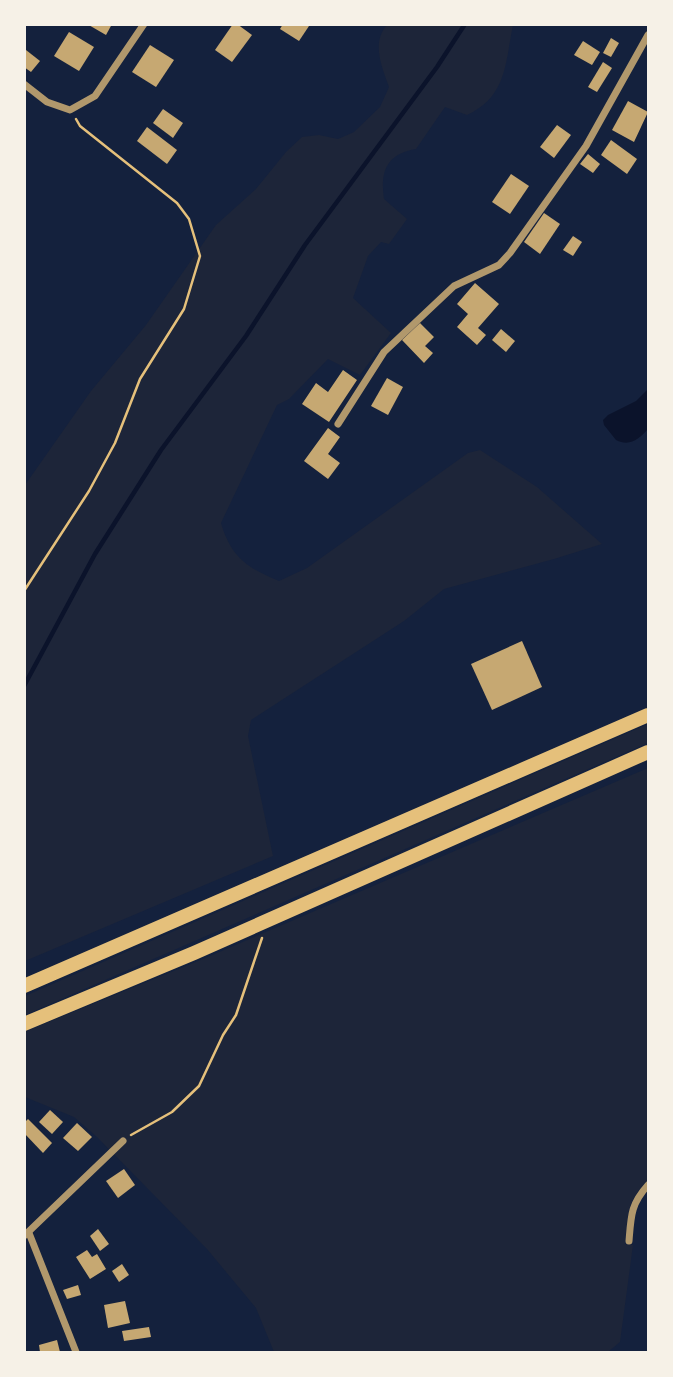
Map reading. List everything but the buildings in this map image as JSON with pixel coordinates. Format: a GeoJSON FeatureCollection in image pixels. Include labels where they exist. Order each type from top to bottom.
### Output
{"type":"FeatureCollection","features":[{"type":"Feature","properties":{"kind":"main road"},"geometry":{"type":"LineString","coordinates":[[24,986],[649,715]]}},
{"type":"Feature","properties":{"kind":"main road"},"geometry":{"type":"LineString","coordinates":[[24,1024],[649,752]]}},
{"type":"Feature","properties":{"kind":"street"},"geometry":{"type":"LineString","coordinates":[[24,84],[47,102],[70,110],[94,96],[144,24]]}},
{"type":"Feature","properties":{"kind":"street"},"geometry":{"type":"LineString","coordinates":[[338,424],[384,352],[454,286],[499,265],[510,253],[586,146],[649,35]]}},
{"type":"Feature","properties":{"kind":"street"},"geometry":{"type":"LineString","coordinates":[[76,1353],[39,1252],[27,1235],[123,1141]]}},
{"type":"Feature","properties":{"kind":"street"},"geometry":{"type":"LineString","coordinates":[[629,1241],[632,1209],[637,1198],[649,1185]]}},
{"type":"Feature","properties":{"kind":"path"},"geometry":{"type":"LineString","coordinates":[[24,591],[89,491],[115,443],[140,379],[184,309],[200,256],[189,219],[177,203],[80,126],[70,110]]}},
{"type":"Feature","properties":{"kind":"path"},"geometry":{"type":"LineString","coordinates":[[123,1141],[172,1112],[199,1086],[223,1035],[236,1015],[268,920]]}},
{"type":"Feature","properties":{"kind":"shaded area"},"geometry":{"type":"Polygon","coordinates":[[[387,25],[513,25],[502,78],[490,98],[467,115],[445,107],[416,149],[398,155],[384,173],[384,199],[407,219],[389,244],[381,242],[368,256],[353,298],[391,333],[360,375],[328,359],[289,399],[277,405],[221,523],[225,535],[235,553],[249,566],[279,581],[307,568],[468,453],[480,450],[537,487],[602,544],[444,589],[404,621],[251,720],[248,736],[273,856],[25,961],[25,485],[91,391],[146,325],[216,225],[256,189],[302,137],[319,135],[338,139],[354,132],[380,107],[389,87],[379,55],[380,39],[387,25]]]}},
{"type":"Feature","properties":{"kind":"shaded area"},"geometry":{"type":"Polygon","coordinates":[[[648,389],[648,429],[634,441],[626,443],[616,440],[603,420],[636,401],[648,389]]]}},
{"type":"Feature","properties":{"kind":"shaded area"},"geometry":{"type":"Polygon","coordinates":[[[648,724],[648,743],[25,1015],[25,996],[648,724]]]}},
{"type":"Feature","properties":{"kind":"shaded area"},"geometry":{"type":"Polygon","coordinates":[[[648,768],[648,1179],[629,1209],[625,1244],[633,1245],[620,1342],[608,1352],[274,1352],[256,1308],[207,1249],[74,1117],[25,1097],[24,1032],[203,959],[648,768]]]}},
{"type":"Feature","properties":{"kind":"waterway"},"geometry":{"type":"LineString","coordinates":[[24,686],[95,554],[161,450],[246,336],[305,245],[437,67],[465,24]]}}]}
